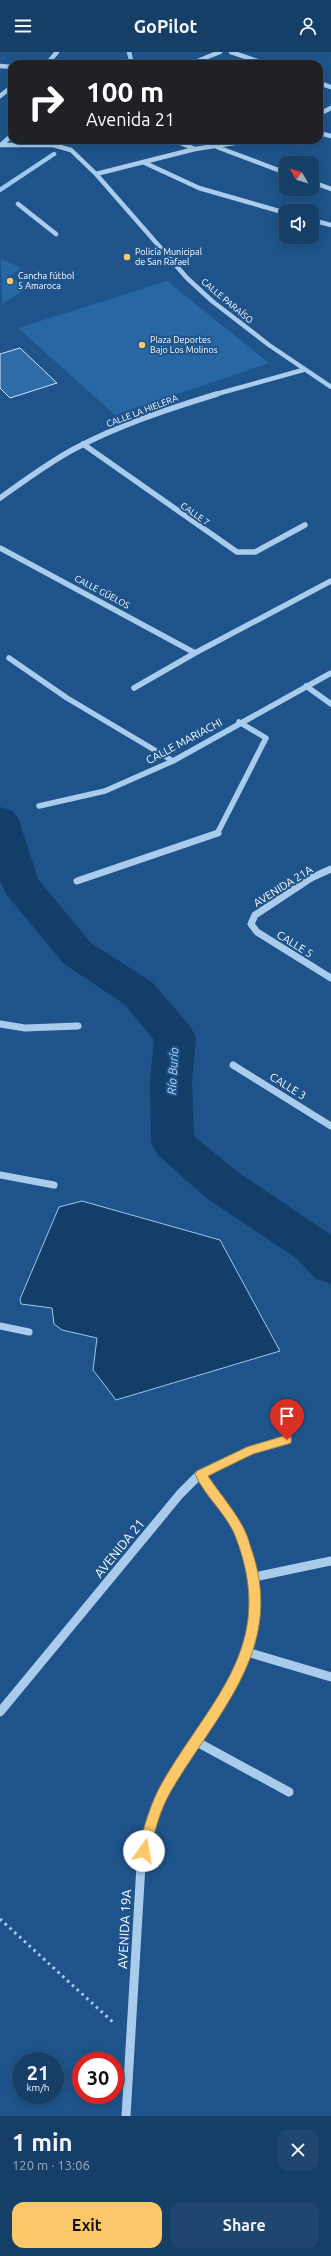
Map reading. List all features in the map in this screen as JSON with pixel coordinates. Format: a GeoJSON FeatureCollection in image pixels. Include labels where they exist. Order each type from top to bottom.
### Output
{"type":"FeatureCollection","features":[{"type":"Feature","properties":{"kind":"street"},"geometry":{"type":"LineString","coordinates":[[50,60],[57,52]]}},
{"type":"Feature","properties":{"kind":"street"},"geometry":{"type":"LineString","coordinates":[[200,60],[220,52]]}},
{"type":"Feature","properties":{"kind":"street"},"geometry":{"type":"LineString","coordinates":[[231,52],[254,60]]}},
{"type":"Feature","properties":{"kind":"street"},"geometry":{"type":"LineString","coordinates":[[0,96],[8,90]]}},
{"type":"Feature","properties":{"kind":"street"},"geometry":{"type":"LineString","coordinates":[[324,112],[331,108]]}},
{"type":"Feature","properties":{"kind":"street"},"geometry":{"type":"LineString","coordinates":[[324,112],[331,114]]}},
{"type":"Feature","properties":{"kind":"street"},"geometry":{"type":"LineString","coordinates":[[0,145],[8,138]]}},
{"type":"Feature","properties":{"kind":"street"},"geometry":{"type":"LineString","coordinates":[[183,144],[195,149]]}},
{"type":"Feature","properties":{"kind":"street"},"geometry":{"type":"LineString","coordinates":[[96,174],[145,163],[195,149],[228,144]]}},
{"type":"Feature","properties":{"kind":"street","name":"CALLE PARAÍSO"},"geometry":{"type":"LineString","coordinates":[[0,145],[53,145],[71,150],[96,174],[187,278],[212,301],[303,370],[331,387]]}},
{"type":"Feature","properties":{"kind":"street"},"geometry":{"type":"LineString","coordinates":[[215,146],[279,170]]}},
{"type":"Feature","properties":{"kind":"street"},"geometry":{"type":"LineString","coordinates":[[145,163],[219,196],[279,211]]}},
{"type":"Feature","properties":{"kind":"street"},"geometry":{"type":"LineString","coordinates":[[319,185],[331,189]]}},
{"type":"Feature","properties":{"kind":"street"},"geometry":{"type":"LineString","coordinates":[[18,204],[56,234]]}},
{"type":"Feature","properties":{"kind":"street"},"geometry":{"type":"LineString","coordinates":[[319,222],[331,225]]}},
{"type":"Feature","properties":{"kind":"street","name":"CALLE LA HIELERA"},"geometry":{"type":"LineString","coordinates":[[0,498],[83,444],[173,407],[303,370]]}},
{"type":"Feature","properties":{"kind":"street","name":"CALLE 7"},"geometry":{"type":"LineString","coordinates":[[83,444],[237,552],[255,552],[305,525]]}},
{"type":"Feature","properties":{"kind":"street","name":"CALLE GÜELOS"},"geometry":{"type":"LineString","coordinates":[[0,548],[194,653]]}},
{"type":"Feature","properties":{"kind":"street"},"geometry":{"type":"LineString","coordinates":[[134,688],[194,653],[331,580]]}},
{"type":"Feature","properties":{"kind":"street"},"geometry":{"type":"LineString","coordinates":[[10,658],[67,698],[173,761]]}},
{"type":"Feature","properties":{"kind":"street","name":"CALLE MARIACHI"},"geometry":{"type":"LineString","coordinates":[[39,806],[105,791],[173,761],[331,672]]}},
{"type":"Feature","properties":{"kind":"street"},"geometry":{"type":"LineString","coordinates":[[306,686],[331,704]]}},
{"type":"Feature","properties":{"kind":"street"},"geometry":{"type":"LineString","coordinates":[[77,881],[217,835],[266,738],[240,722]]}},
{"type":"Feature","properties":{"kind":"street","name":"AVENIDA 21A"},"geometry":{"type":"LineString","coordinates":[[251,924],[254,915],[311,878],[331,869]]}},
{"type":"Feature","properties":{"kind":"street","name":"CALLE 5"},"geometry":{"type":"LineString","coordinates":[[251,924],[257,932],[331,978]]}},
{"type":"Feature","properties":{"kind":"street"},"geometry":{"type":"LineString","coordinates":[[0,1024],[25,1028],[78,1026]]}},
{"type":"Feature","properties":{"kind":"street","name":"CALLE 3"},"geometry":{"type":"LineString","coordinates":[[233,1065],[331,1126]]}},
{"type":"Feature","properties":{"kind":"street"},"geometry":{"type":"LineString","coordinates":[[0,1175],[54,1184]]}},
{"type":"Feature","properties":{"kind":"street"},"geometry":{"type":"LineString","coordinates":[[0,1326],[29,1332]]}},
{"type":"Feature","properties":{"kind":"street","name":"AVENIDA 21"},"geometry":{"type":"LineString","coordinates":[[0,1712],[180,1494],[200,1474],[251,1450],[287,1440]]}},
{"type":"Feature","properties":{"kind":"street","name":"AVENIDA 19A"},"geometry":{"type":"LineString","coordinates":[[126,2116],[141,1865],[146,1837],[154,1814],[166,1788],[233,1685],[247,1652],[256,1615],[254,1577],[241,1534],[200,1474]]}},
{"type":"Feature","properties":{"kind":"street"},"geometry":{"type":"LineString","coordinates":[[254,1577],[331,1561]]}},
{"type":"Feature","properties":{"kind":"street"},"geometry":{"type":"LineString","coordinates":[[247,1652],[331,1677]]}},
{"type":"Feature","properties":{"kind":"street"},"geometry":{"type":"LineString","coordinates":[[197,1742],[289,1792]]}},
{"type":"Feature","properties":{"kind":"path"},"geometry":{"type":"LineString","coordinates":[[0,1919],[131,2039]]}},
{"type":"Feature","properties":{"kind":"shaded area","name":"Cancha fútbol 5 Amaroca"},"geometry":{"type":"Polygon","coordinates":[[[1,259],[22,268],[8,277],[31,286],[2,304],[1,259]]]}},
{"type":"Feature","properties":{"kind":"shaded area","name":"Plaza Deportes Bajo Los Molinos"},"geometry":{"type":"Polygon","coordinates":[[[167,281],[269,363],[115,415],[18,328],[167,281]]]}},
{"type":"Feature","properties":{"kind":"shaded area"},"geometry":{"type":"Polygon","coordinates":[[[82,1201],[220,1240],[280,1351],[116,1400],[93,1370],[97,1338],[62,1330],[54,1324],[52,1308],[21,1304],[20,1299],[59,1207],[82,1201]]]}},
{"type":"Feature","properties":{"kind":"building"},"geometry":{"type":"Polygon","coordinates":[[[20,348],[57,383],[10,398],[0,388],[0,354],[20,348]]]}},
{"type":"Feature","properties":{"kind":"waterway"},"geometry":{"type":"LineString","coordinates":[[129,52],[131,60]]}},
{"type":"Feature","properties":{"kind":"waterway"},"geometry":{"type":"LineString","coordinates":[[0,190],[54,154]]}},
{"type":"Feature","properties":{"kind":"waterway","name":"Río Burío"},"geometry":{"type":"LineString","coordinates":[[0,820],[20,884],[77,953],[138,993],[175,1037],[171,1081],[173,1143],[222,1185],[312,1245],[331,1265]]}},
{"type":"Feature","properties":{"kind":"place","name":"Policía Municipal de San Rafael"},"geometry":{"type":"Point","coordinates":[127,257]}},
{"type":"Feature","properties":{"kind":"place","name":"Cancha fútbol 5 Amaroca"},"geometry":{"type":"Point","coordinates":[10,281]}},
{"type":"Feature","properties":{"kind":"place","name":"Plaza Deportes Bajo Los Molinos"},"geometry":{"type":"Point","coordinates":[142,345]}},
{"type":"Feature","properties":{"kind":"route"},"geometry":{"type":"LineString","coordinates":[[144,1851],[146,1837],[154,1814],[166,1788],[233,1685],[247,1652],[256,1615],[254,1577],[241,1534],[200,1474],[251,1450],[287,1440]]}}]}
